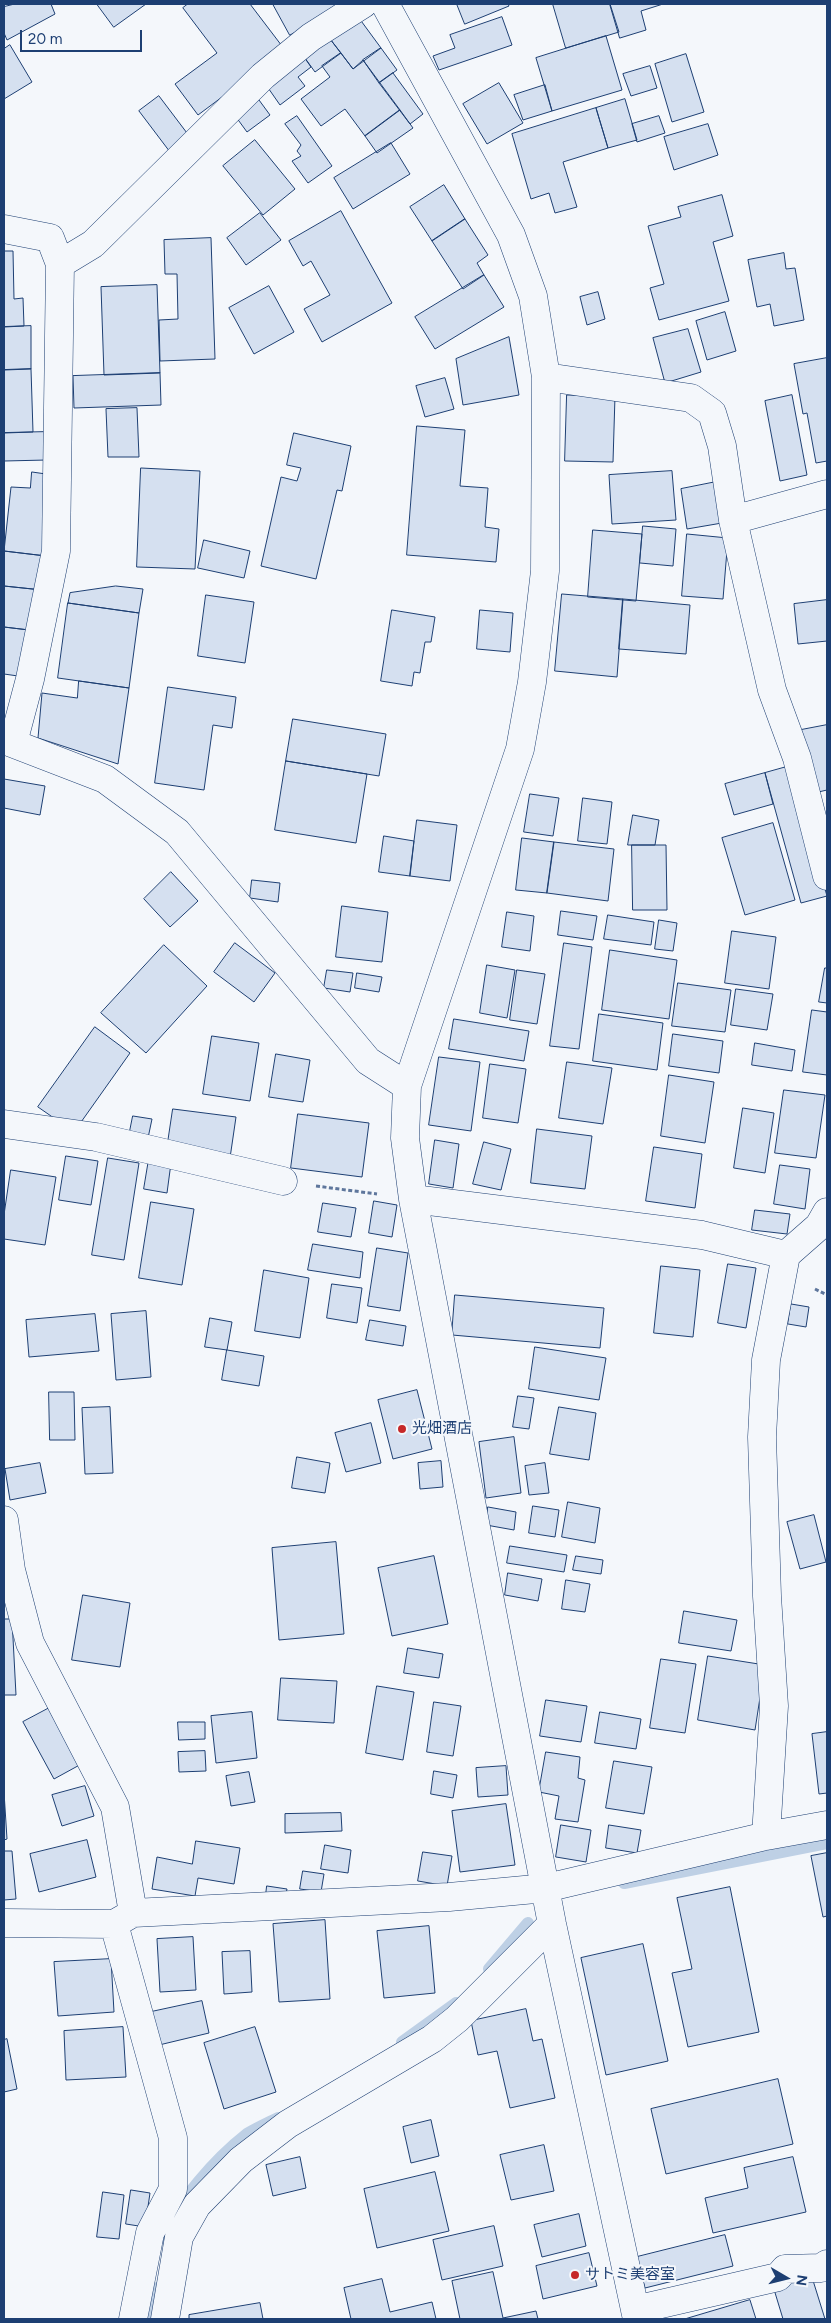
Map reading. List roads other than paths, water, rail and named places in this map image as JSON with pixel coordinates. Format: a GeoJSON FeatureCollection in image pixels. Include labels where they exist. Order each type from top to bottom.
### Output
{"type":"FeatureCollection","features":[{"type":"Feature","properties":{"kind":"street"},"geometry":{"type":"LineString","coordinates":[[60,264],[92,244],[263,76],[311,37],[362,4]]}},
{"type":"Feature","properties":{"kind":"street"},"geometry":{"type":"LineString","coordinates":[[385,4],[511,235],[533,296],[546,377],[545,571],[532,682],[517,758],[407,1086],[405,1138],[413,1199],[552,1924],[636,2314],[778,2277],[785,2269],[825,2272]]}},
{"type":"Feature","properties":{"kind":"street"},"geometry":{"type":"LineString","coordinates":[[4,229],[50,238],[60,264],[59,467],[56,551],[30,679],[8,741],[105,779],[177,832],[368,1061],[407,1086]]}},
{"type":"Feature","properties":{"kind":"street"},"geometry":{"type":"LineString","coordinates":[[546,377],[692,398],[712,413],[722,446],[733,520],[772,690],[797,758],[826,866]]}},
{"type":"Feature","properties":{"kind":"street"},"geometry":{"type":"LineString","coordinates":[[733,520],[827,494]]}},
{"type":"Feature","properties":{"kind":"street"},"geometry":{"type":"LineString","coordinates":[[4,1124],[96,1137],[283,1181]]}},
{"type":"Feature","properties":{"kind":"street"},"geometry":{"type":"LineString","coordinates":[[413,1199],[702,1235],[786,1255]]}},
{"type":"Feature","properties":{"kind":"street"},"geometry":{"type":"LineString","coordinates":[[766,1836],[774,1706],[762,1437],[766,1360],[786,1255],[819,1226],[827,1212]]}},
{"type":"Feature","properties":{"kind":"street"},"geometry":{"type":"LineString","coordinates":[[4,1520],[11,1597],[30,1644],[115,1807],[123,1918],[173,2138],[173,2189],[150,2234],[133,2319]]}},
{"type":"Feature","properties":{"kind":"street"},"geometry":{"type":"LineString","coordinates":[[4,1923],[123,1918],[449,1897],[546,1888],[766,1836],[827,1825]]}},
{"type":"Feature","properties":{"kind":"street"},"geometry":{"type":"LineString","coordinates":[[165,2319],[179,2237],[197,2205],[241,2160],[288,2124],[438,2034],[458,2019],[552,1924]]}},
{"type":"Feature","properties":{"kind":"street"},"geometry":{"type":"LineString","coordinates":[[173,2189],[197,2205]]}},
{"type":"Feature","properties":{"kind":"waterway"},"geometry":{"type":"LineString","coordinates":[[624,1883],[827,1843]]}},
{"type":"Feature","properties":{"kind":"waterway"},"geometry":{"type":"LineString","coordinates":[[489,1969],[528,1923]]}},
{"type":"Feature","properties":{"kind":"waterway"},"geometry":{"type":"LineString","coordinates":[[402,2042],[456,2003]]}},
{"type":"Feature","properties":{"kind":"waterway"},"geometry":{"type":"LineString","coordinates":[[166,2239],[170,2225],[187,2196],[211,2168],[247,2134],[278,2118]]}},
{"type":"Feature","properties":{"kind":"waterway"},"geometry":{"type":"LineString","coordinates":[[151,2319],[157,2288]]}},
{"type":"Feature","properties":{"kind":"place","name":"光畑酒店"},"geometry":{"type":"Point","coordinates":[402,1429]}},
{"type":"Feature","properties":{"kind":"place","name":"サトミ美容室"},"geometry":{"type":"Point","coordinates":[575,2275]}}]}
